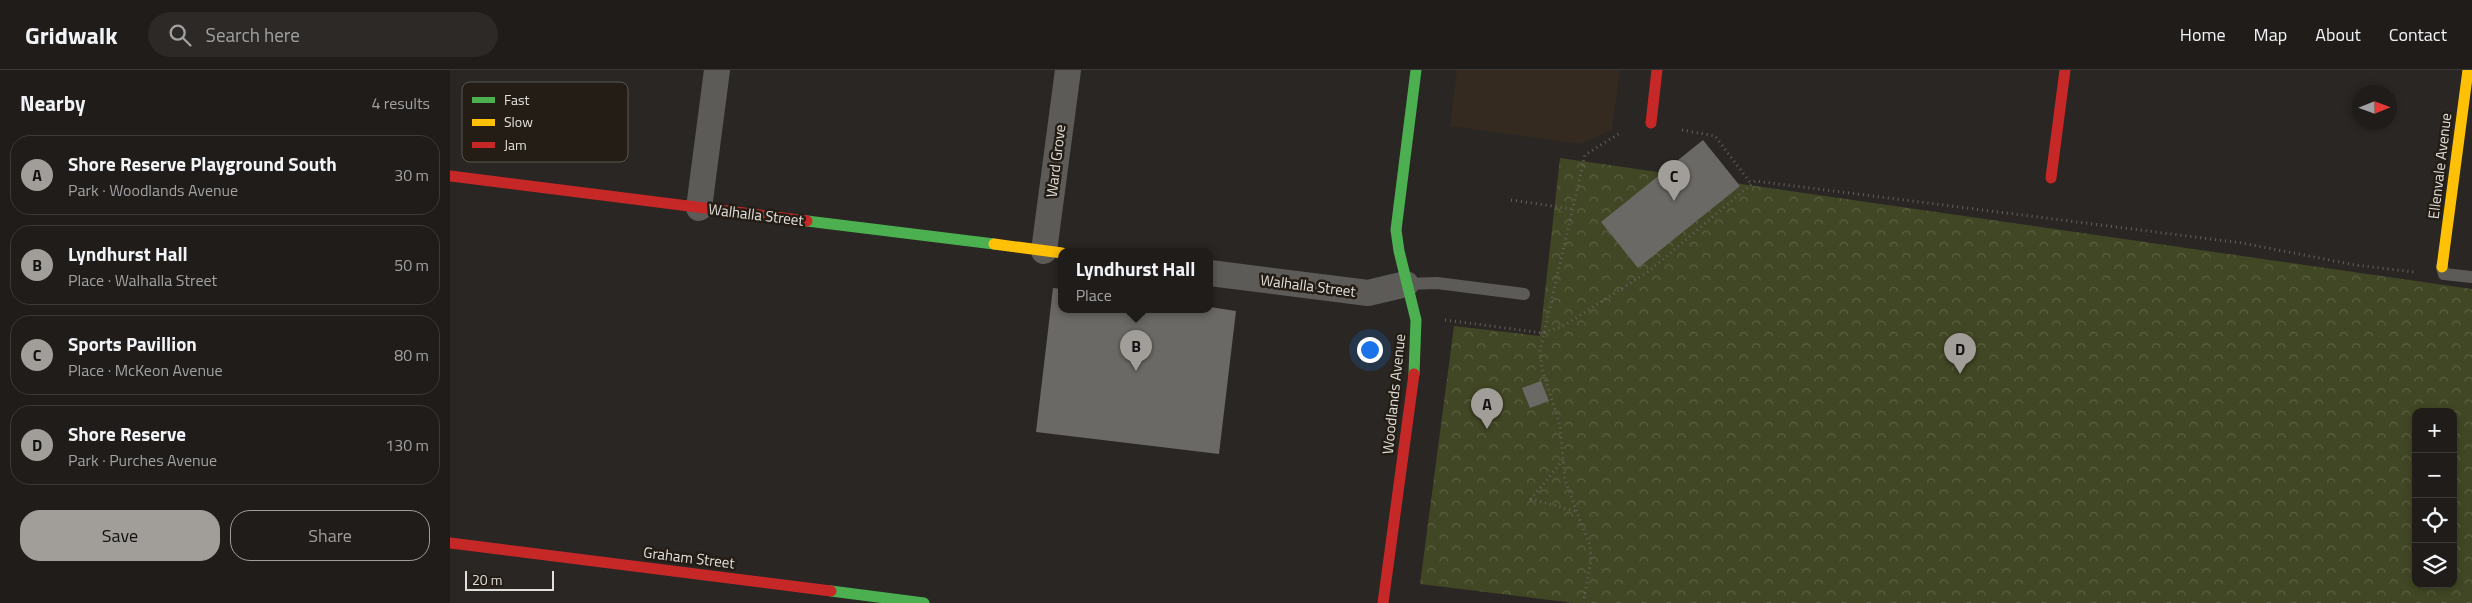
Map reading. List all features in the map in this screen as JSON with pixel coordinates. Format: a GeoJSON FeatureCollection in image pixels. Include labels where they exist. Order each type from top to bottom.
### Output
{"type":"FeatureCollection","features":[{"type":"Feature","properties":{"kind":"street"},"geometry":{"type":"LineString","coordinates":[[699,208],[717,70]]}},
{"type":"Feature","properties":{"kind":"street","name":"Ward Grove"},"geometry":{"type":"LineString","coordinates":[[1053,252],[1068,70]]}},
{"type":"Feature","properties":{"kind":"street","name":"Woodlands Avenue"},"geometry":{"type":"LineString","coordinates":[[1383,603],[1415,365],[1417,334],[1415,315],[1397,250],[1396,230],[1416,70]]}},
{"type":"Feature","properties":{"kind":"street"},"geometry":{"type":"LineString","coordinates":[[1651,123],[1657,70]]}},
{"type":"Feature","properties":{"kind":"street"},"geometry":{"type":"LineString","coordinates":[[2051,178],[2065,70]]}},
{"type":"Feature","properties":{"kind":"street","name":"Ellenvale Avenue"},"geometry":{"type":"LineString","coordinates":[[2442,266],[2468,70]]}},
{"type":"Feature","properties":{"kind":"street","name":"Walhalla Street"},"geometry":{"type":"LineString","coordinates":[[450,176],[1053,252]]}},
{"type":"Feature","properties":{"kind":"street","name":"Walhalla Street"},"geometry":{"type":"LineString","coordinates":[[1213,273],[1368,293],[1406,284]]}},
{"type":"Feature","properties":{"kind":"street","name":"Graham Street"},"geometry":{"type":"LineString","coordinates":[[450,543],[924,603]]}},
{"type":"Feature","properties":{"kind":"lane"},"geometry":{"type":"LineString","coordinates":[[2442,266],[2444,274],[2472,278]]}},
{"type":"Feature","properties":{"kind":"lane"},"geometry":{"type":"LineString","coordinates":[[1406,284],[1437,282],[1524,294]]}},
{"type":"Feature","properties":{"kind":"path"},"geometry":{"type":"LineString","coordinates":[[1682,130],[1715,136],[1752,184]]}},
{"type":"Feature","properties":{"kind":"path"},"geometry":{"type":"LineString","coordinates":[[1584,598],[1592,560],[1590,546],[1566,480],[1556,410],[1542,369],[1540,351],[1585,155],[1620,133]]}},
{"type":"Feature","properties":{"kind":"path"},"geometry":{"type":"LineString","coordinates":[[1415,315],[1543,333],[1565,325],[1649,271],[1755,181],[2242,243],[2355,264],[2418,272]]}},
{"type":"Feature","properties":{"kind":"path"},"geometry":{"type":"LineString","coordinates":[[1511,200],[1572,209]]}},
{"type":"Feature","properties":{"kind":"path"},"geometry":{"type":"LineString","coordinates":[[1563,460],[1531,499],[1578,512]]}},
{"type":"Feature","properties":{"kind":"shaded area"},"geometry":{"type":"Polygon","coordinates":[[[1457,70],[1620,70],[1612,130],[1580,144],[1450,126],[1457,70]]]}},
{"type":"Feature","properties":{"kind":"green space"},"geometry":{"type":"Polygon","coordinates":[[[1560,158],[2472,289],[2472,603],[1574,603],[1420,584],[1454,326],[1540,336],[1560,158]]]}},
{"type":"Feature","properties":{"kind":"building"},"geometry":{"type":"Polygon","coordinates":[[[1703,140],[1740,186],[1638,268],[1601,222],[1703,140]]]}},
{"type":"Feature","properties":{"kind":"building"},"geometry":{"type":"Polygon","coordinates":[[[1053,288],[1058,289],[1058,313],[1213,313],[1213,307],[1236,311],[1219,454],[1036,432],[1053,288]]]}},
{"type":"Feature","properties":{"kind":"building"},"geometry":{"type":"Polygon","coordinates":[[[1541,381],[1549,401],[1530,408],[1522,388],[1541,381]]]}},
{"type":"Feature","properties":{"kind":"traffic: fast"},"geometry":{"type":"LineString","coordinates":[[1414,374],[1416,320],[1399,251],[1396,230],[1416,70]]}},
{"type":"Feature","properties":{"kind":"traffic: fast"},"geometry":{"type":"LineString","coordinates":[[807,221],[994,244]]}},
{"type":"Feature","properties":{"kind":"traffic: fast"},"geometry":{"type":"LineString","coordinates":[[831,591],[924,603]]}},
{"type":"Feature","properties":{"kind":"traffic: slow"},"geometry":{"type":"LineString","coordinates":[[2442,267],[2468,70]]}},
{"type":"Feature","properties":{"kind":"traffic: slow"},"geometry":{"type":"LineString","coordinates":[[994,244],[1058,252]]}},
{"type":"Feature","properties":{"kind":"traffic: jam"},"geometry":{"type":"LineString","coordinates":[[1651,123],[1657,70]]}},
{"type":"Feature","properties":{"kind":"traffic: jam"},"geometry":{"type":"LineString","coordinates":[[2051,178],[2065,70]]}},
{"type":"Feature","properties":{"kind":"traffic: jam"},"geometry":{"type":"LineString","coordinates":[[450,176],[807,221]]}},
{"type":"Feature","properties":{"kind":"traffic: jam"},"geometry":{"type":"LineString","coordinates":[[1383,603],[1414,374]]}},
{"type":"Feature","properties":{"kind":"traffic: jam"},"geometry":{"type":"LineString","coordinates":[[450,543],[831,591]]}},
{"type":"Feature","properties":{"kind":"place","name":"Sports Pavillion"},"geometry":{"type":"Point","coordinates":[1674,201]}},
{"type":"Feature","properties":{"kind":"place","name":"Lyndhurst Hall"},"geometry":{"type":"Point","coordinates":[1136,371]}},
{"type":"Feature","properties":{"kind":"place","name":"Shore Reserve"},"geometry":{"type":"Point","coordinates":[1960,374]}},
{"type":"Feature","properties":{"kind":"place","name":"Shore Reserve Playground South"},"geometry":{"type":"Point","coordinates":[1487,429]}}]}
